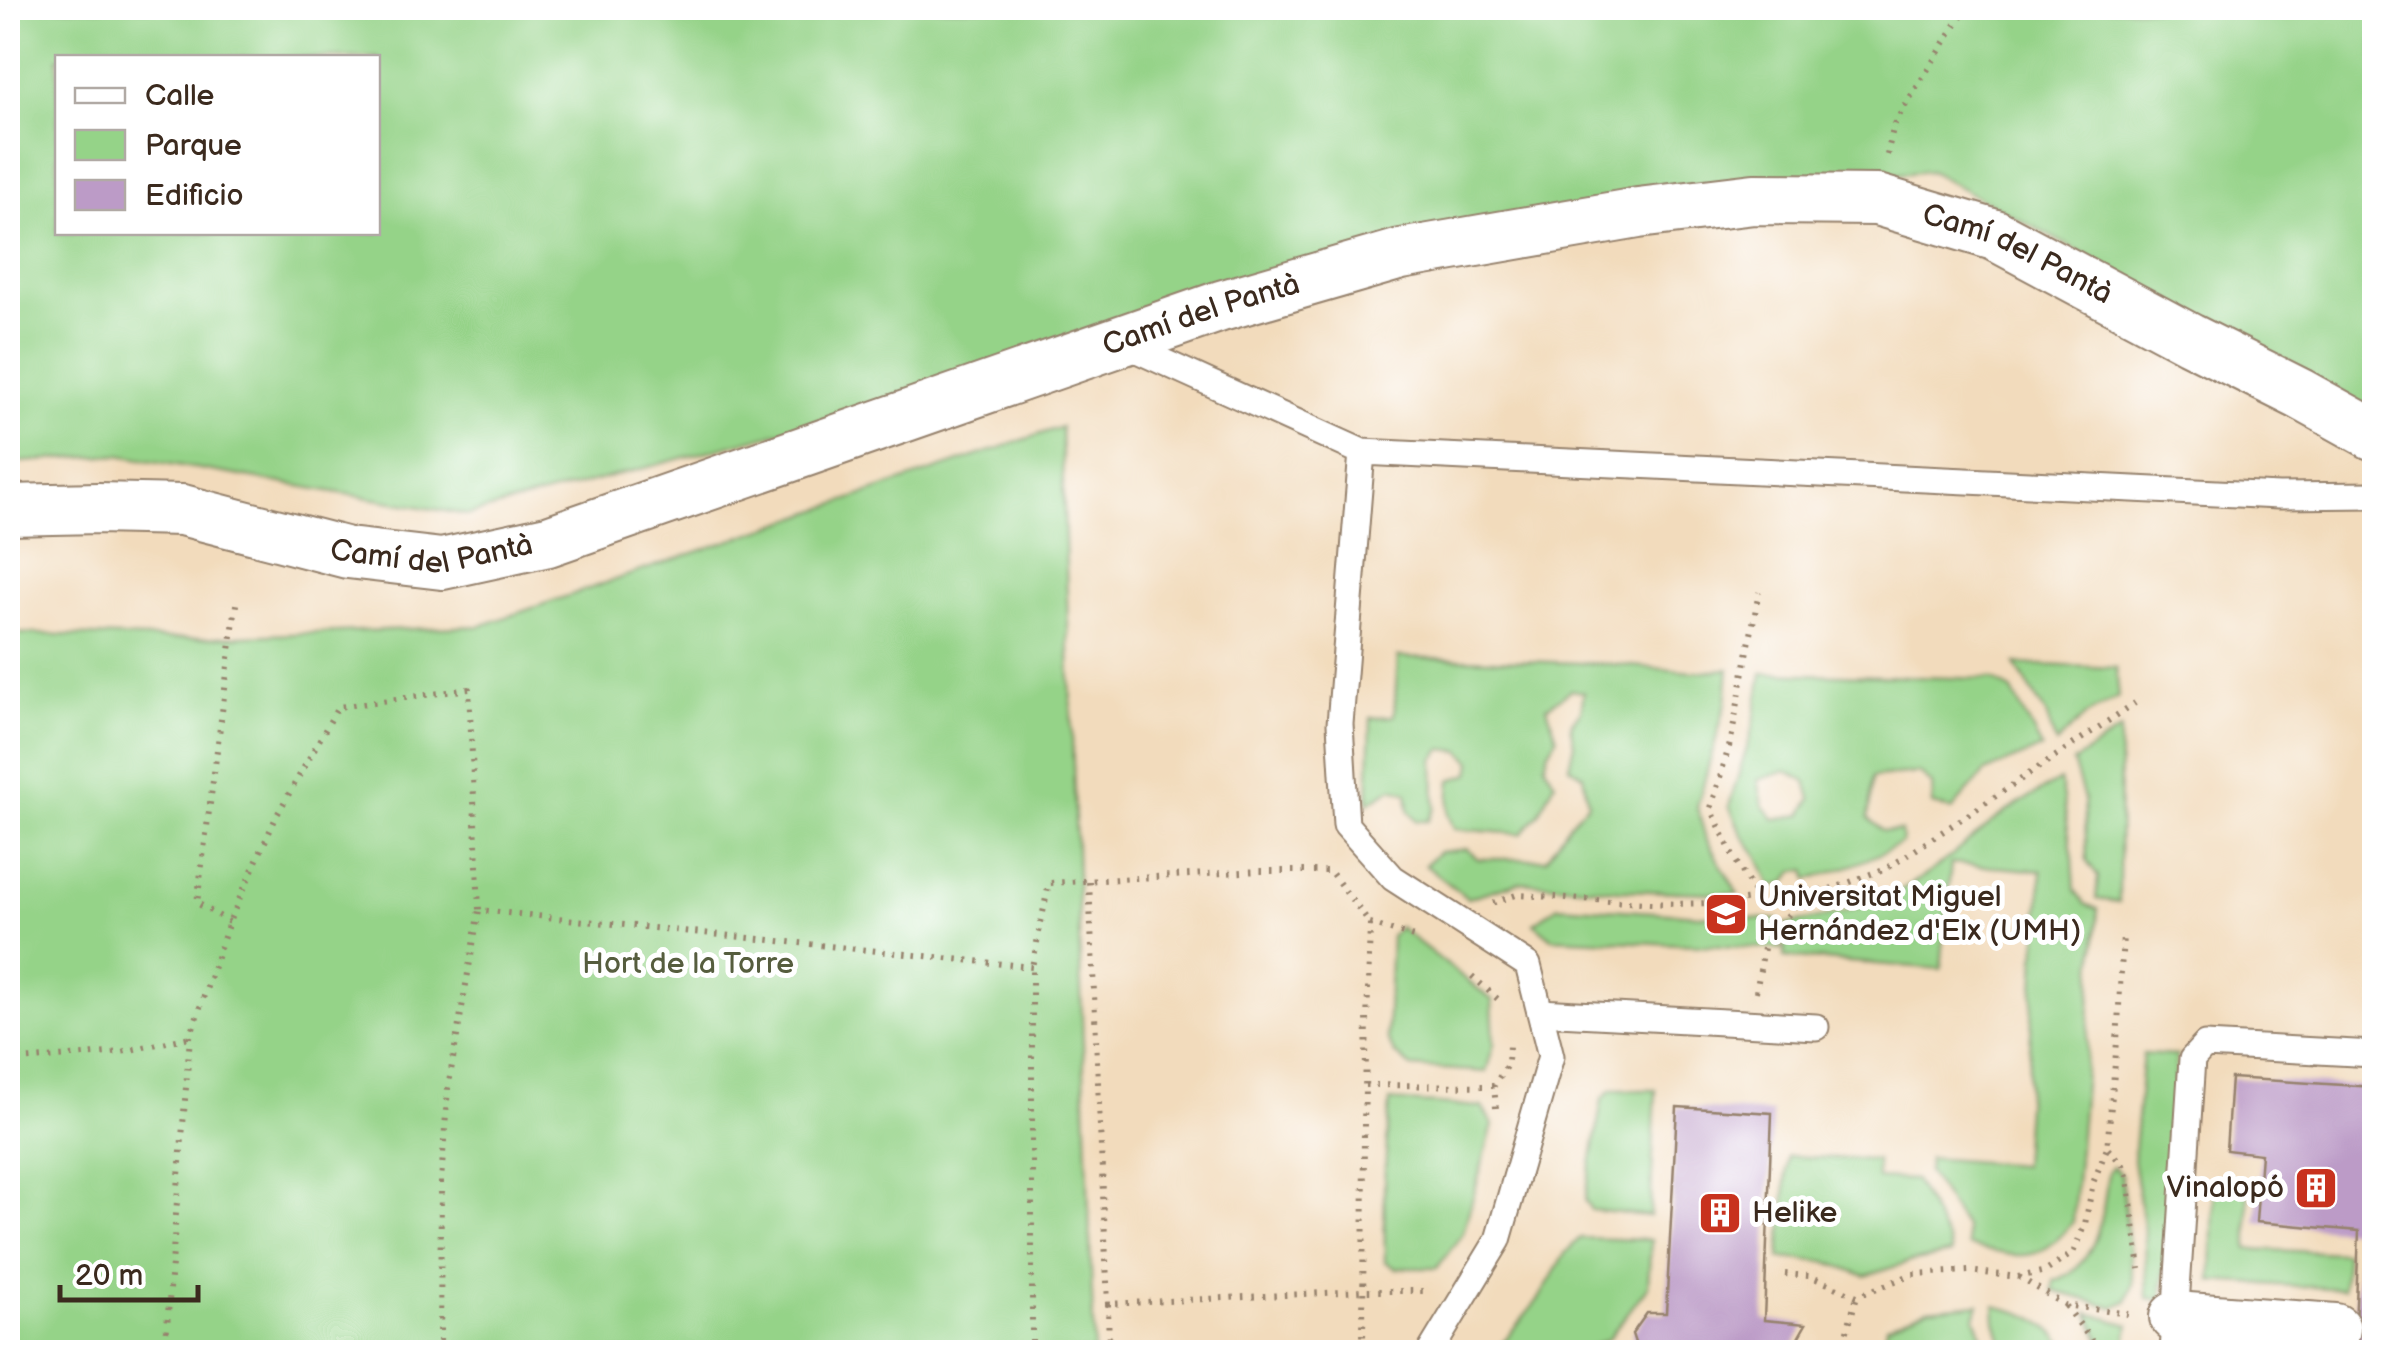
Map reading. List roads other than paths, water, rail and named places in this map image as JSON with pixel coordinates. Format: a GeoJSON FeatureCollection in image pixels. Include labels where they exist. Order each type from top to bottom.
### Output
{"type":"FeatureCollection","features":[{"type":"Feature","properties":{"kind":"street","name":"Camí del Pantà"},"geometry":{"type":"LineString","coordinates":[[8,510],[182,510],[348,554],[442,564],[548,541],[1221,306],[1401,254],[1638,212],[1754,198],[1878,200],[1995,235],[2374,435]]}},
{"type":"Feature","properties":{"kind":"street"},"geometry":{"type":"LineString","coordinates":[[2156,1317],[2335,1328]]}},
{"type":"Feature","properties":{"kind":"lane"},"geometry":{"type":"LineString","coordinates":[[1120,342],[1362,452],[2259,495],[2374,495]]}},
{"type":"Feature","properties":{"kind":"lane"},"geometry":{"type":"LineString","coordinates":[[1362,452],[1340,724],[1346,825],[1393,878],[1528,965],[1551,1056],[1498,1240],[1430,1352]]}},
{"type":"Feature","properties":{"kind":"lane"},"geometry":{"type":"LineString","coordinates":[[1540,1012],[1816,1026]]}},
{"type":"Feature","properties":{"kind":"lane"},"geometry":{"type":"LineString","coordinates":[[2156,1317],[2192,1059],[2205,1045],[2374,1054]]}},
{"type":"Feature","properties":{"kind":"place","name":"Universitat Miguel Hernández d'Elx (UMH)"},"geometry":{"type":"Point","coordinates":[1726,914]}},
{"type":"Feature","properties":{"kind":"place","name":"Vinalopó"},"geometry":{"type":"Point","coordinates":[2316,1188]}},
{"type":"Feature","properties":{"kind":"place","name":"Helike"},"geometry":{"type":"Point","coordinates":[1720,1213]}},
{"type":"Feature","properties":{"kind":"park label","name":"Hort de la Torre"},"geometry":{"type":"Point","coordinates":[688,964]}}]}
